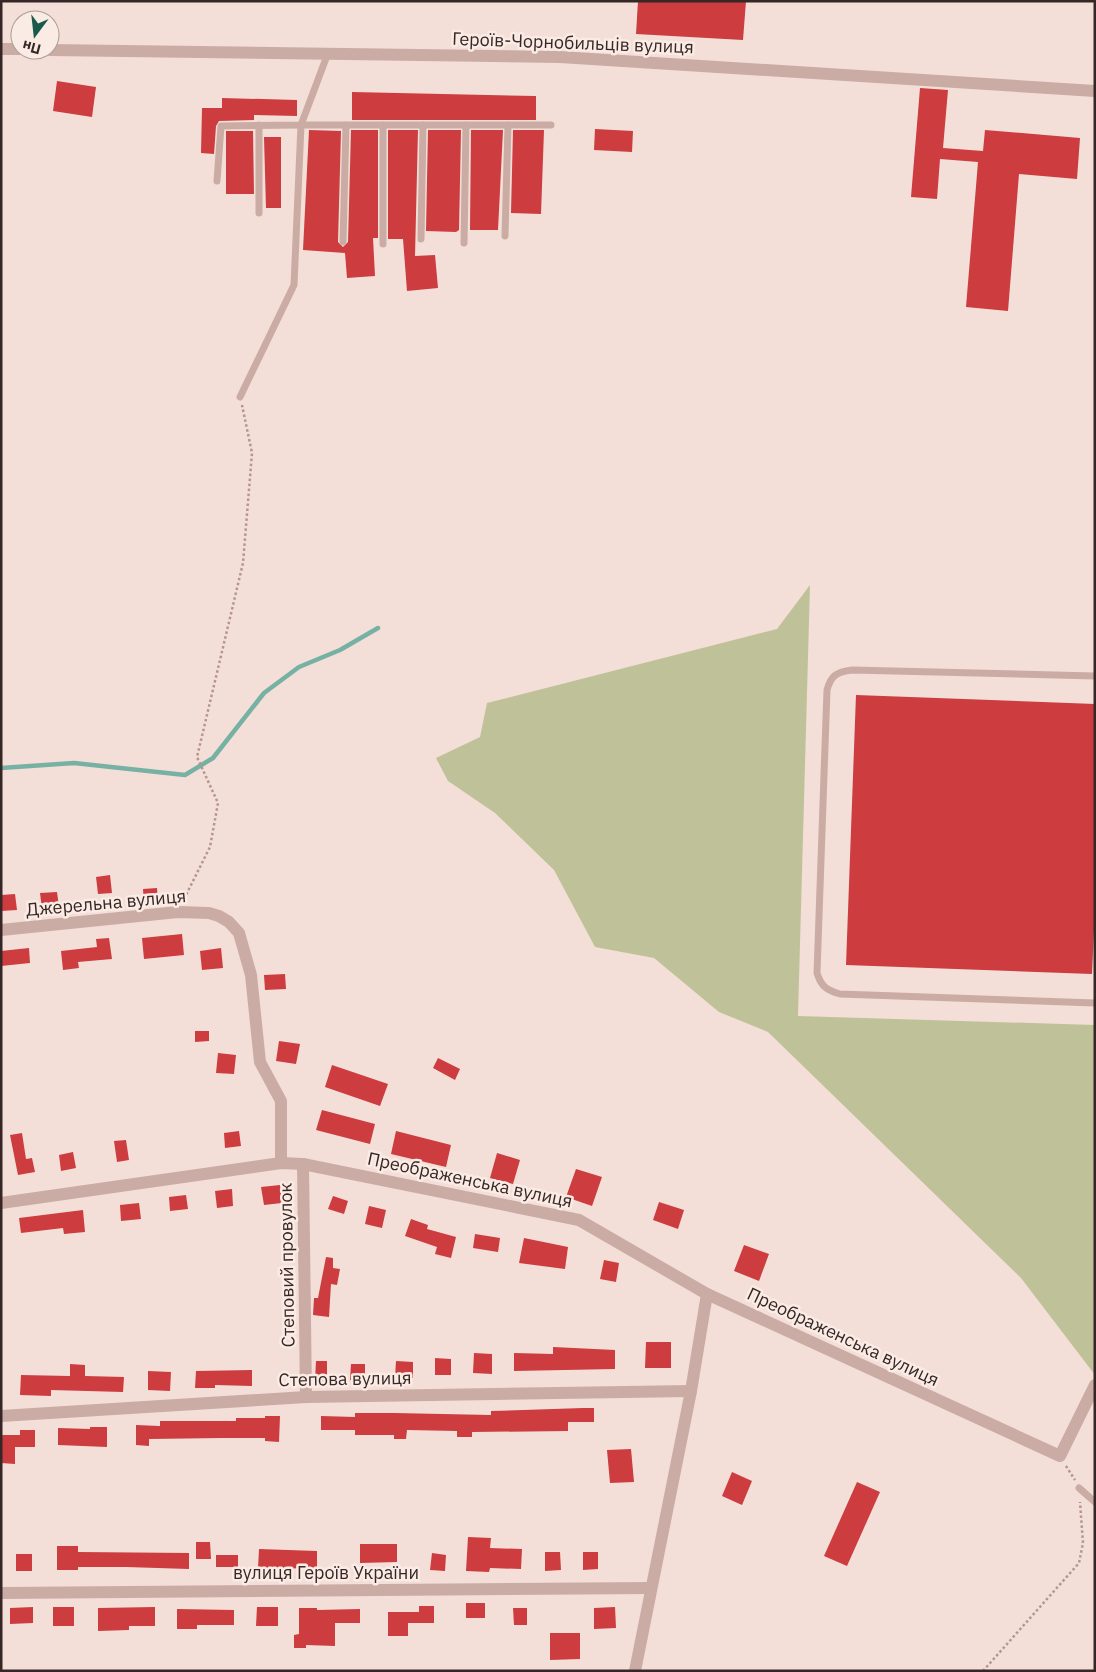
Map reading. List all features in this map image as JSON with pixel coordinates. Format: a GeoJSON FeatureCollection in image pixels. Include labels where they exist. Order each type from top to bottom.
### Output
{"type":"FeatureCollection","features":[{"type":"Feature","properties":{"kind":"street","name":"Героїв-Чорнобильців вулиця"},"geometry":{"type":"LineString","coordinates":[[60,50],[560,57],[1095,91]]}},
{"type":"Feature","properties":{"kind":"street","name":"Джерельна вулиця"},"geometry":{"type":"LineString","coordinates":[[1,930],[178,912],[219,916],[239,933],[251,975],[260,1062],[281,1101],[281,1163]]}},
{"type":"Feature","properties":{"kind":"street","name":"Преображенська вулиця"},"geometry":{"type":"LineString","coordinates":[[1,1203],[281,1163],[303,1164],[579,1220],[707,1294],[1060,1456]]}},
{"type":"Feature","properties":{"kind":"street","name":"Степовий провулок"},"geometry":{"type":"LineString","coordinates":[[303,1164],[306,1396]]}},
{"type":"Feature","properties":{"kind":"street"},"geometry":{"type":"LineString","coordinates":[[635,1671],[707,1294]]}},
{"type":"Feature","properties":{"kind":"street"},"geometry":{"type":"LineString","coordinates":[[1060,1456],[1095,1384]]}},
{"type":"Feature","properties":{"kind":"street","name":"Степова вулиця"},"geometry":{"type":"LineString","coordinates":[[1,1416],[306,1396],[690,1391]]}},
{"type":"Feature","properties":{"kind":"street","name":"вулиця Героїв України"},"geometry":{"type":"LineString","coordinates":[[1,1593],[651,1588]]}},
{"type":"Feature","properties":{"kind":"lane"},"geometry":{"type":"LineString","coordinates":[[240,397],[294,284],[301,125],[328,53]]}},
{"type":"Feature","properties":{"kind":"lane"},"geometry":{"type":"LineString","coordinates":[[259,125],[259,212]]}},
{"type":"Feature","properties":{"kind":"lane"},"geometry":{"type":"LineString","coordinates":[[343,242],[346,125]]}},
{"type":"Feature","properties":{"kind":"lane"},"geometry":{"type":"LineString","coordinates":[[383,244],[384,125]]}},
{"type":"Feature","properties":{"kind":"lane"},"geometry":{"type":"LineString","coordinates":[[421,239],[423,125]]}},
{"type":"Feature","properties":{"kind":"lane"},"geometry":{"type":"LineString","coordinates":[[464,243],[466,125]]}},
{"type":"Feature","properties":{"kind":"lane"},"geometry":{"type":"LineString","coordinates":[[505,236],[508,125]]}},
{"type":"Feature","properties":{"kind":"lane"},"geometry":{"type":"LineString","coordinates":[[217,181],[221,126],[551,125]]}},
{"type":"Feature","properties":{"kind":"lane"},"geometry":{"type":"LineString","coordinates":[[1095,676],[852,670],[838,672],[830,680],[827,690],[817,973],[820,984],[828,991],[840,994],[1095,1003]]}},
{"type":"Feature","properties":{"kind":"lane"},"geometry":{"type":"LineString","coordinates":[[1079,1488],[1095,1502]]}},
{"type":"Feature","properties":{"kind":"path"},"geometry":{"type":"LineString","coordinates":[[178,912],[210,847],[218,802],[197,757],[243,563],[252,453],[240,397]]}},
{"type":"Feature","properties":{"kind":"path"},"geometry":{"type":"LineString","coordinates":[[983,1671],[1079,1563],[1084,1543],[1079,1488],[1060,1456]]}},
{"type":"Feature","properties":{"kind":"green space"},"geometry":{"type":"Polygon","coordinates":[[[810,585],[798,1016],[1095,1025],[1095,1375],[1021,1278],[768,1032],[719,1012],[654,958],[595,947],[554,870],[495,813],[448,781],[436,758],[480,737],[487,703],[777,629],[810,585]]]}},
{"type":"Feature","properties":{"kind":"building"},"geometry":{"type":"Polygon","coordinates":[[[638,1],[746,1],[743,40],[636,34],[638,1]]]}},
{"type":"Feature","properties":{"kind":"building"},"geometry":{"type":"Polygon","coordinates":[[[57,81],[96,87],[92,117],[53,111],[57,81]]]}},
{"type":"Feature","properties":{"kind":"building"},"geometry":{"type":"Polygon","coordinates":[[[920,88],[948,90],[943,148],[983,151],[985,130],[1080,138],[1077,179],[1019,174],[1008,311],[966,307],[978,162],[940,159],[937,199],[911,197],[920,88]]]}},
{"type":"Feature","properties":{"kind":"building"},"geometry":{"type":"Polygon","coordinates":[[[352,92],[536,96],[536,120],[352,120],[352,92]]]}},
{"type":"Feature","properties":{"kind":"building"},"geometry":{"type":"Polygon","coordinates":[[[222,98],[297,100],[297,116],[254,115],[254,120],[219,121],[216,126],[214,154],[201,153],[202,108],[222,108],[222,98]]]}},
{"type":"Feature","properties":{"kind":"building"},"geometry":{"type":"Polygon","coordinates":[[[595,129],[633,131],[632,152],[594,150],[595,129]]]}},
{"type":"Feature","properties":{"kind":"building"},"geometry":{"type":"Polygon","coordinates":[[[309,130],[341,131],[338,242],[343,247],[348,242],[351,130],[378,130],[378,238],[373,238],[375,276],[347,278],[345,253],[303,250],[309,130]]]}},
{"type":"Feature","properties":{"kind":"building"},"geometry":{"type":"Polygon","coordinates":[[[388,130],[418,130],[415,256],[435,255],[438,288],[407,291],[403,239],[388,239],[388,130]]]}},
{"type":"Feature","properties":{"kind":"building"},"geometry":{"type":"Polygon","coordinates":[[[428,130],[461,130],[459,230],[456,232],[426,231],[428,130]]]}},
{"type":"Feature","properties":{"kind":"building"},"geometry":{"type":"Polygon","coordinates":[[[471,130],[503,130],[498,230],[470,230],[471,130]]]}},
{"type":"Feature","properties":{"kind":"building"},"geometry":{"type":"Polygon","coordinates":[[[513,130],[544,130],[541,214],[511,213],[513,130]]]}},
{"type":"Feature","properties":{"kind":"building"},"geometry":{"type":"Polygon","coordinates":[[[226,131],[253,131],[254,194],[226,194],[226,131]]]}},
{"type":"Feature","properties":{"kind":"building"},"geometry":{"type":"Polygon","coordinates":[[[264,137],[281,137],[281,208],[266,208],[264,137]]]}},
{"type":"Feature","properties":{"kind":"building"},"geometry":{"type":"Polygon","coordinates":[[[856,695],[1095,704],[1095,908],[1092,974],[846,965],[856,695]]]}},
{"type":"Feature","properties":{"kind":"building"},"geometry":{"type":"Polygon","coordinates":[[[110,875],[112,893],[98,894],[96,877],[110,875]]]}},
{"type":"Feature","properties":{"kind":"building"},"geometry":{"type":"Polygon","coordinates":[[[157,888],[158,903],[144,904],[143,889],[157,888]]]}},
{"type":"Feature","properties":{"kind":"building"},"geometry":{"type":"Polygon","coordinates":[[[57,892],[59,907],[42,909],[40,893],[57,892]]]}},
{"type":"Feature","properties":{"kind":"building"},"geometry":{"type":"Polygon","coordinates":[[[15,894],[17,910],[1,911],[1,895],[15,894]]]}},
{"type":"Feature","properties":{"kind":"building"},"geometry":{"type":"Polygon","coordinates":[[[182,934],[184,955],[144,959],[142,938],[182,934]]]}},
{"type":"Feature","properties":{"kind":"building"},"geometry":{"type":"Polygon","coordinates":[[[109,938],[112,959],[78,962],[79,968],[63,970],[61,951],[97,947],[96,939],[109,938]]]}},
{"type":"Feature","properties":{"kind":"building"},"geometry":{"type":"Polygon","coordinates":[[[29,948],[30,963],[1,966],[1,951],[29,948]]]}},
{"type":"Feature","properties":{"kind":"building"},"geometry":{"type":"Polygon","coordinates":[[[221,948],[223,968],[202,970],[200,951],[221,948]]]}},
{"type":"Feature","properties":{"kind":"building"},"geometry":{"type":"Polygon","coordinates":[[[285,974],[286,989],[265,990],[264,975],[285,974]]]}},
{"type":"Feature","properties":{"kind":"building"},"geometry":{"type":"Polygon","coordinates":[[[195,1031],[209,1031],[209,1041],[195,1042],[195,1031]]]}},
{"type":"Feature","properties":{"kind":"building"},"geometry":{"type":"Polygon","coordinates":[[[279,1041],[300,1044],[296,1064],[276,1061],[279,1041]]]}},
{"type":"Feature","properties":{"kind":"building"},"geometry":{"type":"Polygon","coordinates":[[[218,1053],[236,1055],[234,1074],[216,1073],[218,1053]]]}},
{"type":"Feature","properties":{"kind":"building"},"geometry":{"type":"Polygon","coordinates":[[[438,1058],[460,1069],[455,1080],[433,1068],[438,1058]]]}},
{"type":"Feature","properties":{"kind":"building"},"geometry":{"type":"Polygon","coordinates":[[[332,1065],[388,1084],[380,1106],[325,1087],[332,1065]]]}},
{"type":"Feature","properties":{"kind":"building"},"geometry":{"type":"Polygon","coordinates":[[[322,1110],[375,1124],[370,1144],[316,1130],[322,1110]]]}},
{"type":"Feature","properties":{"kind":"building"},"geometry":{"type":"Polygon","coordinates":[[[239,1131],[241,1146],[225,1148],[224,1133],[239,1131]]]}},
{"type":"Feature","properties":{"kind":"building"},"geometry":{"type":"Polygon","coordinates":[[[396,1131],[451,1145],[446,1167],[391,1154],[396,1131]]]}},
{"type":"Feature","properties":{"kind":"building"},"geometry":{"type":"Polygon","coordinates":[[[22,1133],[26,1159],[32,1158],[35,1172],[18,1175],[10,1135],[22,1133]]]}},
{"type":"Feature","properties":{"kind":"building"},"geometry":{"type":"Polygon","coordinates":[[[126,1140],[129,1160],[117,1162],[114,1141],[126,1140]]]}},
{"type":"Feature","properties":{"kind":"building"},"geometry":{"type":"Polygon","coordinates":[[[73,1152],[76,1168],[61,1171],[59,1155],[73,1152]]]}},
{"type":"Feature","properties":{"kind":"building"},"geometry":{"type":"Polygon","coordinates":[[[497,1153],[520,1160],[513,1184],[490,1178],[497,1153]]]}},
{"type":"Feature","properties":{"kind":"building"},"geometry":{"type":"Polygon","coordinates":[[[576,1169],[602,1177],[592,1206],[566,1197],[576,1169]]]}},
{"type":"Feature","properties":{"kind":"building"},"geometry":{"type":"Polygon","coordinates":[[[280,1185],[282,1203],[264,1205],[261,1187],[280,1185]]]}},
{"type":"Feature","properties":{"kind":"building"},"geometry":{"type":"Polygon","coordinates":[[[232,1189],[233,1206],[217,1208],[215,1191],[232,1189]]]}},
{"type":"Feature","properties":{"kind":"building"},"geometry":{"type":"Polygon","coordinates":[[[186,1195],[188,1209],[170,1211],[169,1197],[186,1195]]]}},
{"type":"Feature","properties":{"kind":"building"},"geometry":{"type":"Polygon","coordinates":[[[333,1196],[348,1201],[344,1214],[328,1209],[333,1196]]]}},
{"type":"Feature","properties":{"kind":"building"},"geometry":{"type":"Polygon","coordinates":[[[659,1202],[684,1210],[678,1229],[653,1220],[659,1202]]]}},
{"type":"Feature","properties":{"kind":"building"},"geometry":{"type":"Polygon","coordinates":[[[139,1203],[141,1219],[121,1221],[120,1205],[139,1203]]]}},
{"type":"Feature","properties":{"kind":"building"},"geometry":{"type":"Polygon","coordinates":[[[369,1206],[386,1210],[382,1228],[365,1224],[369,1206]]]}},
{"type":"Feature","properties":{"kind":"building"},"geometry":{"type":"Polygon","coordinates":[[[83,1210],[85,1232],[64,1234],[63,1228],[21,1233],[19,1218],[83,1210]]]}},
{"type":"Feature","properties":{"kind":"building"},"geometry":{"type":"Polygon","coordinates":[[[411,1219],[428,1225],[427,1229],[456,1237],[451,1258],[435,1254],[437,1247],[405,1236],[411,1219]]]}},
{"type":"Feature","properties":{"kind":"building"},"geometry":{"type":"Polygon","coordinates":[[[475,1234],[500,1238],[498,1252],[473,1248],[475,1234]]]}},
{"type":"Feature","properties":{"kind":"building"},"geometry":{"type":"Polygon","coordinates":[[[524,1238],[568,1247],[565,1269],[519,1263],[524,1238]]]}},
{"type":"Feature","properties":{"kind":"building"},"geometry":{"type":"Polygon","coordinates":[[[744,1245],[769,1254],[759,1281],[734,1271],[744,1245]]]}},
{"type":"Feature","properties":{"kind":"building"},"geometry":{"type":"Polygon","coordinates":[[[326,1257],[333,1258],[333,1268],[340,1269],[337,1285],[331,1284],[329,1317],[313,1315],[314,1298],[318,1298],[326,1257]]]}},
{"type":"Feature","properties":{"kind":"building"},"geometry":{"type":"Polygon","coordinates":[[[604,1260],[619,1263],[616,1282],[600,1279],[604,1260]]]}},
{"type":"Feature","properties":{"kind":"building"},"geometry":{"type":"Polygon","coordinates":[[[646,1342],[671,1342],[671,1368],[645,1368],[646,1342]]]}},
{"type":"Feature","properties":{"kind":"building"},"geometry":{"type":"Polygon","coordinates":[[[553,1347],[615,1350],[615,1369],[514,1371],[514,1353],[553,1354],[553,1347]]]}},
{"type":"Feature","properties":{"kind":"building"},"geometry":{"type":"Polygon","coordinates":[[[474,1353],[492,1354],[492,1374],[473,1373],[474,1353]]]}},
{"type":"Feature","properties":{"kind":"building"},"geometry":{"type":"Polygon","coordinates":[[[435,1358],[451,1359],[451,1375],[435,1375],[435,1358]]]}},
{"type":"Feature","properties":{"kind":"building"},"geometry":{"type":"Polygon","coordinates":[[[316,1361],[327,1361],[327,1382],[315,1381],[316,1361]]]}},
{"type":"Feature","properties":{"kind":"building"},"geometry":{"type":"Polygon","coordinates":[[[396,1361],[413,1362],[413,1378],[395,1378],[396,1361]]]}},
{"type":"Feature","properties":{"kind":"building"},"geometry":{"type":"Polygon","coordinates":[[[70,1364],[85,1365],[85,1376],[124,1377],[123,1392],[51,1390],[51,1396],[20,1395],[21,1375],[70,1376],[70,1364]]]}},
{"type":"Feature","properties":{"kind":"building"},"geometry":{"type":"Polygon","coordinates":[[[351,1364],[365,1364],[365,1380],[350,1380],[351,1364]]]}},
{"type":"Feature","properties":{"kind":"building"},"geometry":{"type":"Polygon","coordinates":[[[252,1370],[252,1386],[215,1385],[215,1388],[195,1388],[196,1371],[252,1370]]]}},
{"type":"Feature","properties":{"kind":"building"},"geometry":{"type":"Polygon","coordinates":[[[148,1371],[171,1372],[170,1391],[148,1390],[148,1371]]]}},
{"type":"Feature","properties":{"kind":"building"},"geometry":{"type":"Polygon","coordinates":[[[594,1408],[594,1422],[568,1422],[568,1431],[472,1432],[472,1437],[457,1437],[457,1431],[407,1430],[406,1439],[394,1439],[394,1435],[355,1435],[355,1430],[321,1430],[321,1416],[355,1417],[355,1413],[491,1415],[491,1411],[594,1408]]]}},
{"type":"Feature","properties":{"kind":"building"},"geometry":{"type":"Polygon","coordinates":[[[265,1416],[280,1416],[279,1442],[265,1441],[265,1438],[149,1439],[149,1446],[136,1445],[136,1425],[160,1426],[160,1421],[236,1421],[236,1418],[265,1418],[265,1416]]]}},
{"type":"Feature","properties":{"kind":"building"},"geometry":{"type":"Polygon","coordinates":[[[90,1427],[107,1427],[107,1447],[58,1445],[58,1428],[90,1429],[90,1427]]]}},
{"type":"Feature","properties":{"kind":"building"},"geometry":{"type":"Polygon","coordinates":[[[20,1430],[35,1430],[35,1447],[15,1447],[15,1464],[1,1463],[1,1435],[20,1435],[20,1430]]]}},
{"type":"Feature","properties":{"kind":"building"},"geometry":{"type":"Polygon","coordinates":[[[631,1449],[634,1482],[610,1483],[607,1450],[631,1449]]]}},
{"type":"Feature","properties":{"kind":"building"},"geometry":{"type":"Polygon","coordinates":[[[732,1472],[752,1481],[742,1505],[722,1496],[732,1472]]]}},
{"type":"Feature","properties":{"kind":"building"},"geometry":{"type":"Polygon","coordinates":[[[857,1482],[880,1492],[847,1566],[824,1556],[857,1482]]]}},
{"type":"Feature","properties":{"kind":"building"},"geometry":{"type":"Polygon","coordinates":[[[468,1537],[491,1538],[490,1548],[522,1549],[521,1569],[490,1568],[489,1572],[466,1571],[468,1537]]]}},
{"type":"Feature","properties":{"kind":"building"},"geometry":{"type":"Polygon","coordinates":[[[196,1542],[210,1542],[211,1559],[196,1559],[196,1542]]]}},
{"type":"Feature","properties":{"kind":"building"},"geometry":{"type":"Polygon","coordinates":[[[360,1544],[397,1544],[397,1562],[360,1563],[360,1544]]]}},
{"type":"Feature","properties":{"kind":"building"},"geometry":{"type":"Polygon","coordinates":[[[57,1546],[78,1546],[78,1552],[189,1553],[189,1569],[78,1567],[78,1570],[57,1570],[57,1546]]]}},
{"type":"Feature","properties":{"kind":"building"},"geometry":{"type":"Polygon","coordinates":[[[259,1549],[317,1551],[317,1568],[258,1569],[259,1549]]]}},
{"type":"Feature","properties":{"kind":"building"},"geometry":{"type":"Polygon","coordinates":[[[545,1552],[560,1552],[561,1570],[545,1571],[545,1552]]]}},
{"type":"Feature","properties":{"kind":"building"},"geometry":{"type":"Polygon","coordinates":[[[583,1552],[598,1552],[598,1569],[583,1570],[583,1552]]]}},
{"type":"Feature","properties":{"kind":"building"},"geometry":{"type":"Polygon","coordinates":[[[432,1553],[446,1555],[445,1571],[430,1570],[432,1553]]]}},
{"type":"Feature","properties":{"kind":"building"},"geometry":{"type":"Polygon","coordinates":[[[16,1554],[32,1554],[32,1571],[16,1571],[16,1554]]]}},
{"type":"Feature","properties":{"kind":"building"},"geometry":{"type":"Polygon","coordinates":[[[216,1555],[238,1555],[238,1567],[216,1567],[216,1555]]]}},
{"type":"Feature","properties":{"kind":"building"},"geometry":{"type":"Polygon","coordinates":[[[466,1603],[485,1603],[485,1618],[466,1618],[466,1603]]]}},
{"type":"Feature","properties":{"kind":"building"},"geometry":{"type":"Polygon","coordinates":[[[419,1606],[434,1606],[434,1623],[408,1623],[408,1636],[388,1636],[388,1612],[419,1612],[419,1606]]]}},
{"type":"Feature","properties":{"kind":"building"},"geometry":{"type":"Polygon","coordinates":[[[33,1607],[33,1623],[10,1624],[10,1608],[33,1607]]]}},
{"type":"Feature","properties":{"kind":"building"},"geometry":{"type":"Polygon","coordinates":[[[53,1607],[74,1607],[74,1626],[53,1626],[53,1607]]]}},
{"type":"Feature","properties":{"kind":"building"},"geometry":{"type":"Polygon","coordinates":[[[155,1607],[155,1626],[129,1626],[129,1630],[98,1631],[98,1608],[155,1607]]]}},
{"type":"Feature","properties":{"kind":"building"},"geometry":{"type":"Polygon","coordinates":[[[257,1607],[278,1607],[278,1626],[256,1626],[257,1607]]]}},
{"type":"Feature","properties":{"kind":"building"},"geometry":{"type":"Polygon","coordinates":[[[615,1607],[616,1628],[594,1629],[594,1608],[615,1607]]]}},
{"type":"Feature","properties":{"kind":"building"},"geometry":{"type":"Polygon","coordinates":[[[299,1608],[317,1608],[317,1610],[360,1609],[360,1623],[335,1623],[335,1646],[306,1645],[306,1648],[294,1648],[294,1635],[299,1634],[299,1608]]]}},
{"type":"Feature","properties":{"kind":"building"},"geometry":{"type":"Polygon","coordinates":[[[513,1608],[527,1608],[527,1625],[514,1625],[513,1608]]]}},
{"type":"Feature","properties":{"kind":"building"},"geometry":{"type":"Polygon","coordinates":[[[177,1609],[234,1610],[234,1625],[197,1625],[197,1629],[177,1629],[177,1609]]]}},
{"type":"Feature","properties":{"kind":"building"},"geometry":{"type":"Polygon","coordinates":[[[550,1633],[580,1633],[580,1659],[550,1660],[550,1633]]]}},
{"type":"Feature","properties":{"kind":"waterway"},"geometry":{"type":"LineString","coordinates":[[1,768],[74,763],[185,775],[213,758],[264,693],[299,667],[340,650],[378,628]]}}]}
